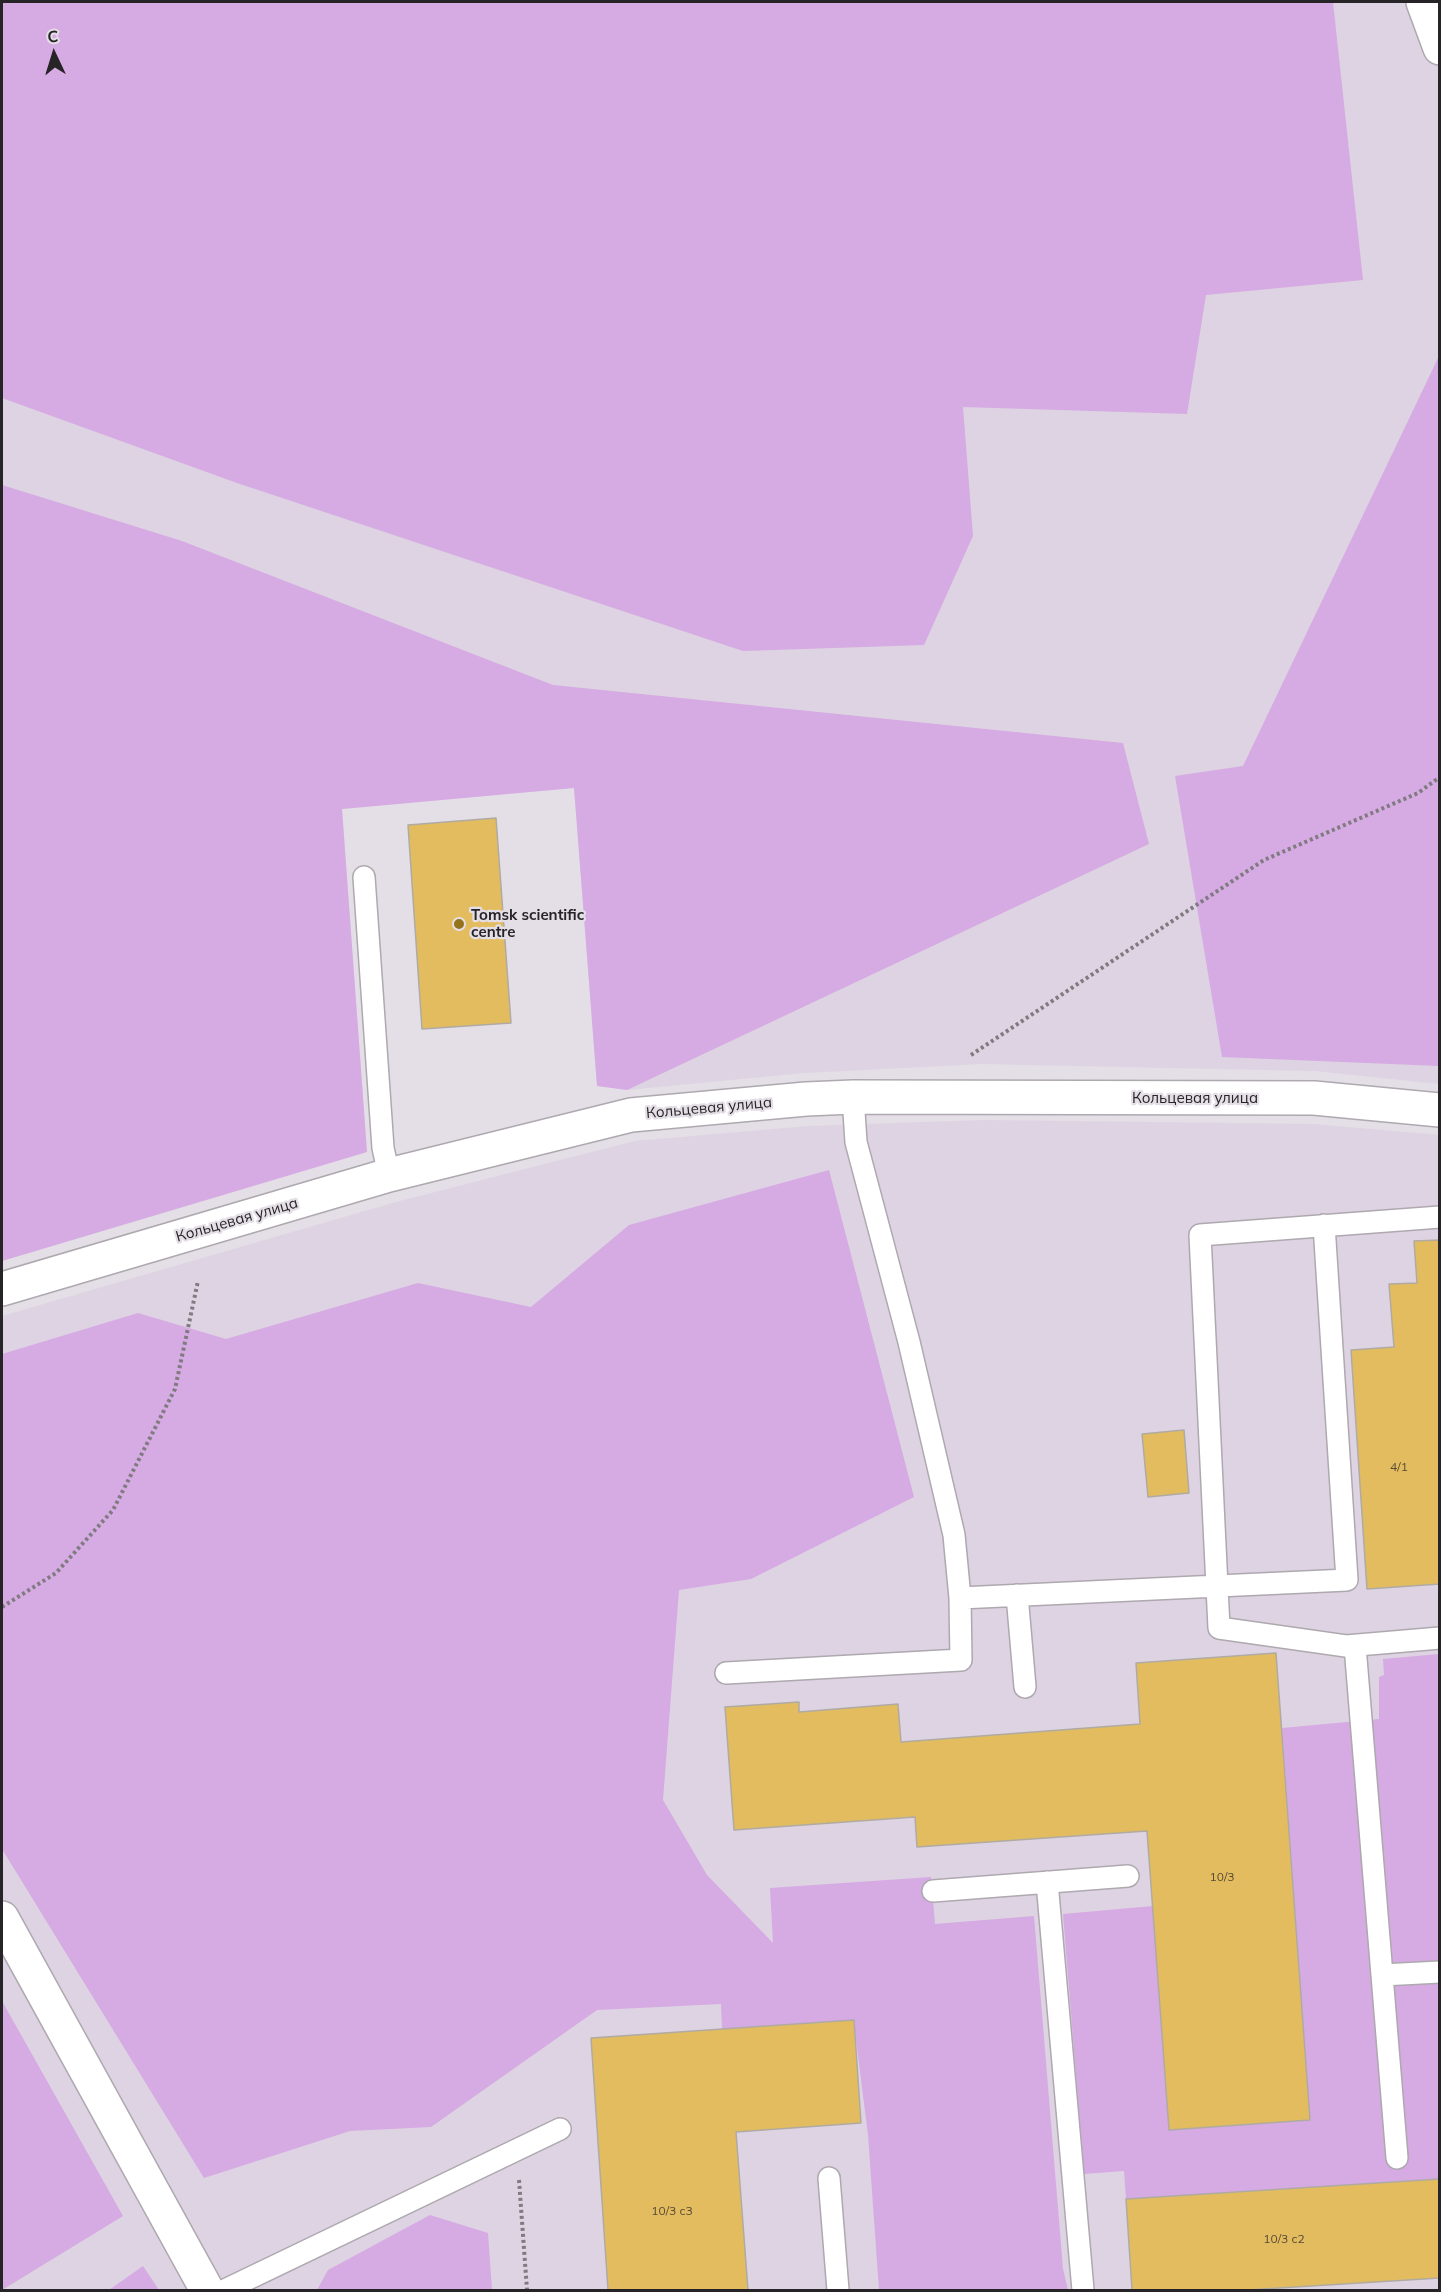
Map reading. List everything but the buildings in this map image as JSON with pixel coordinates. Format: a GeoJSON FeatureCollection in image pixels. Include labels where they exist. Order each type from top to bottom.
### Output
{"type":"FeatureCollection","features":[{"type":"Feature","properties":{"kind":"street"},"geometry":{"type":"LineString","coordinates":[[1423,2],[1440,48]]}},
{"type":"Feature","properties":{"kind":"street","name":"Кольцевая улица"},"geometry":{"type":"LineString","coordinates":[[2,1289],[389,1175],[631,1115],[806,1099],[853,1098],[1314,1098],[1440,1110]]}},
{"type":"Feature","properties":{"kind":"street"},"geometry":{"type":"LineString","coordinates":[[2,1918],[207,2290]]}},
{"type":"Feature","properties":{"kind":"lane"},"geometry":{"type":"LineString","coordinates":[[364,877],[383,1148],[389,1175]]}},
{"type":"Feature","properties":{"kind":"lane"},"geometry":{"type":"LineString","coordinates":[[726,1673],[961,1660],[960,1598],[954,1535],[909,1341],[856,1142],[853,1098]]}},
{"type":"Feature","properties":{"kind":"lane"},"geometry":{"type":"LineString","coordinates":[[1440,1217],[1200,1235],[1219,1628],[1346,1646],[1440,1638]]}},
{"type":"Feature","properties":{"kind":"lane"},"geometry":{"type":"LineString","coordinates":[[960,1598],[1347,1580],[1324,1226]]}},
{"type":"Feature","properties":{"kind":"lane"},"geometry":{"type":"LineString","coordinates":[[1017,1595],[1025,1687]]}},
{"type":"Feature","properties":{"kind":"lane"},"geometry":{"type":"LineString","coordinates":[[1355,1646],[1397,2158]]}},
{"type":"Feature","properties":{"kind":"lane"},"geometry":{"type":"LineString","coordinates":[[933,1891],[1128,1876]]}},
{"type":"Feature","properties":{"kind":"lane"},"geometry":{"type":"LineString","coordinates":[[1047,1882],[1083,2290]]}},
{"type":"Feature","properties":{"kind":"lane"},"geometry":{"type":"LineString","coordinates":[[1382,1974],[1440,1972]]}},
{"type":"Feature","properties":{"kind":"lane"},"geometry":{"type":"LineString","coordinates":[[225,2290],[560,2129]]}},
{"type":"Feature","properties":{"kind":"lane"},"geometry":{"type":"LineString","coordinates":[[829,2178],[838,2290]]}},
{"type":"Feature","properties":{"kind":"path"},"geometry":{"type":"LineString","coordinates":[[971,1055],[1264,860],[1418,793],[1440,777]]}},
{"type":"Feature","properties":{"kind":"path"},"geometry":{"type":"LineString","coordinates":[[2,1607],[56,1573],[113,1510],[175,1389],[198,1281]]}},
{"type":"Feature","properties":{"kind":"path"},"geometry":{"type":"LineString","coordinates":[[517,2150],[527,2290]]}},
{"type":"Feature","properties":{"kind":"shaded area"},"geometry":{"type":"Polygon","coordinates":[[[2,2],[1439,2],[1439,1084],[1315,1071],[982,1064],[804,1073],[627,1090],[597,1086],[574,788],[342,809],[367,1152],[2,1261],[2,2]]]}},
{"type":"Feature","properties":{"kind":"shaded area"},"geometry":{"type":"Polygon","coordinates":[[[2,2],[1333,2],[1363,280],[1206,295],[1187,414],[963,407],[973,536],[924,645],[743,651],[237,483],[2,398],[2,2]]]}},
{"type":"Feature","properties":{"kind":"shaded area"},"geometry":{"type":"Polygon","coordinates":[[[1439,356],[1439,1066],[1222,1057],[1175,776],[1243,766],[1439,356]]]}},
{"type":"Feature","properties":{"kind":"shaded area"},"geometry":{"type":"Polygon","coordinates":[[[2,485],[182,541],[553,685],[1123,743],[1149,844],[627,1090],[597,1086],[574,788],[342,809],[367,1152],[2,1261],[2,485]]]}},
{"type":"Feature","properties":{"kind":"shaded area"},"geometry":{"type":"Polygon","coordinates":[[[983,1120],[1313,1124],[1439,1135],[1439,2290],[2,2290],[2,1316],[396,1202],[635,1141],[809,1126],[983,1120]]]}},
{"type":"Feature","properties":{"kind":"shaded area"},"geometry":{"type":"Polygon","coordinates":[[[829,1170],[914,1497],[751,1579],[679,1590],[663,1800],[707,1875],[773,1943],[770,1888],[931,1877],[935,1924],[1034,1916],[1063,2269],[1068,2290],[879,2290],[868,2135],[855,2032],[722,2029],[721,2004],[597,2010],[431,2127],[350,2131],[204,2178],[2,1849],[2,1354],[138,1313],[226,1339],[418,1283],[531,1307],[629,1225],[829,1170]]]}},
{"type":"Feature","properties":{"kind":"shaded area"},"geometry":{"type":"Polygon","coordinates":[[[1439,1654],[1439,2179],[1126,2199],[1124,2171],[1084,2174],[1063,1914],[1153,1906],[1310,2119],[1282,1728],[1379,1719],[1379,1677],[1384,1675],[1383,1659],[1439,1654]]]}},
{"type":"Feature","properties":{"kind":"shaded area"},"geometry":{"type":"Polygon","coordinates":[[[2,2001],[123,2216],[2,2290],[2,2001]]]}},
{"type":"Feature","properties":{"kind":"shaded area"},"geometry":{"type":"Polygon","coordinates":[[[430,2215],[488,2233],[492,2290],[317,2290],[328,2270],[430,2215]]]}},
{"type":"Feature","properties":{"kind":"shaded area"},"geometry":{"type":"Polygon","coordinates":[[[143,2266],[159,2290],[109,2290],[143,2266]]]}},
{"type":"Feature","properties":{"kind":"place","name":"Tomsk scientific centre"},"geometry":{"type":"Point","coordinates":[459,924]}}]}
